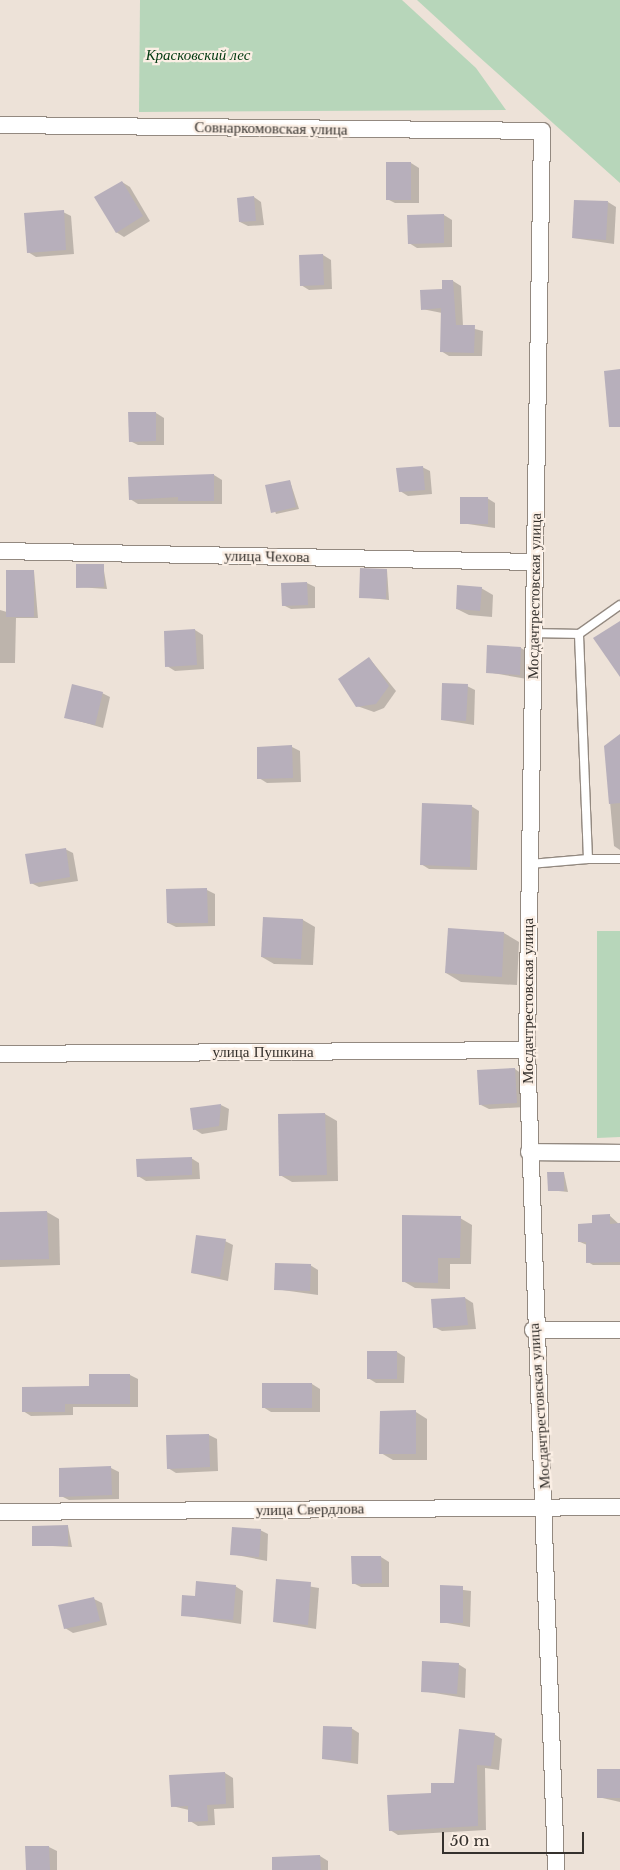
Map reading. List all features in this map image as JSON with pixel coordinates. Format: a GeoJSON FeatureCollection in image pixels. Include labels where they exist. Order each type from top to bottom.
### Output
{"type":"FeatureCollection","features":[{"type":"Feature","properties":{"kind":"street","name":"Совнаркомовская улица"},"geometry":{"type":"LineString","coordinates":[[0,125],[542,132]]}},
{"type":"Feature","properties":{"kind":"street","name":"Мосдачтрестовская улица"},"geometry":{"type":"LineString","coordinates":[[542,132],[527,1050],[533,1330],[545,1507],[556,1870]]}},
{"type":"Feature","properties":{"kind":"street","name":"улица Чехова"},"geometry":{"type":"LineString","coordinates":[[0,551],[534,562]]}},
{"type":"Feature","properties":{"kind":"street","name":"улица Пушкина"},"geometry":{"type":"LineString","coordinates":[[0,1054],[527,1050]]}},
{"type":"Feature","properties":{"kind":"street"},"geometry":{"type":"LineString","coordinates":[[529,1152],[620,1153]]}},
{"type":"Feature","properties":{"kind":"street"},"geometry":{"type":"LineString","coordinates":[[533,1330],[620,1330]]}},
{"type":"Feature","properties":{"kind":"street","name":"улица Свердлова"},"geometry":{"type":"LineString","coordinates":[[0,1512],[620,1507]]}},
{"type":"Feature","properties":{"kind":"lane"},"geometry":{"type":"LineString","coordinates":[[533,633],[579,634],[620,605]]}},
{"type":"Feature","properties":{"kind":"lane"},"geometry":{"type":"LineString","coordinates":[[579,634],[588,859]]}},
{"type":"Feature","properties":{"kind":"lane"},"geometry":{"type":"LineString","coordinates":[[530,864],[588,859],[620,859]]}},
{"type":"Feature","properties":{"kind":"green space","name":"Красковский лес"},"geometry":{"type":"Polygon","coordinates":[[[140,0],[402,0],[476,68],[506,110],[139,112],[140,0]]]}},
{"type":"Feature","properties":{"kind":"green space"},"geometry":{"type":"Polygon","coordinates":[[[417,0],[620,0],[620,183],[477,55],[417,0]]]}},
{"type":"Feature","properties":{"kind":"green space"},"geometry":{"type":"Polygon","coordinates":[[[597,931],[620,931],[620,1137],[597,1138],[597,931]]]}},
{"type":"Feature","properties":{"kind":"building"},"geometry":{"type":"Polygon","coordinates":[[[386,162],[411,162],[411,200],[386,200],[386,162]]]}},
{"type":"Feature","properties":{"kind":"building"},"geometry":{"type":"Polygon","coordinates":[[[122,181],[143,216],[116,233],[94,197],[122,181]]]}},
{"type":"Feature","properties":{"kind":"building"},"geometry":{"type":"Polygon","coordinates":[[[254,196],[256,221],[239,222],[237,198],[254,196]]]}},
{"type":"Feature","properties":{"kind":"building"},"geometry":{"type":"Polygon","coordinates":[[[574,200],[608,201],[606,240],[572,238],[574,200]]]}},
{"type":"Feature","properties":{"kind":"building"},"geometry":{"type":"Polygon","coordinates":[[[64,210],[66,250],[27,253],[24,213],[64,210]]]}},
{"type":"Feature","properties":{"kind":"building"},"geometry":{"type":"Polygon","coordinates":[[[444,214],[444,243],[408,244],[407,215],[444,214]]]}},
{"type":"Feature","properties":{"kind":"building"},"geometry":{"type":"Polygon","coordinates":[[[323,254],[324,285],[300,286],[299,255],[323,254]]]}},
{"type":"Feature","properties":{"kind":"building"},"geometry":{"type":"Polygon","coordinates":[[[442,280],[453,280],[456,325],[475,325],[474,353],[440,352],[441,308],[421,310],[420,290],[442,289],[442,280]]]}},
{"type":"Feature","properties":{"kind":"building"},"geometry":{"type":"Polygon","coordinates":[[[620,369],[620,427],[609,427],[604,371],[620,369]]]}},
{"type":"Feature","properties":{"kind":"building"},"geometry":{"type":"Polygon","coordinates":[[[128,412],[156,412],[156,441],[129,442],[128,412]]]}},
{"type":"Feature","properties":{"kind":"building"},"geometry":{"type":"Polygon","coordinates":[[[423,466],[425,490],[399,492],[396,468],[423,466]]]}},
{"type":"Feature","properties":{"kind":"building"},"geometry":{"type":"Polygon","coordinates":[[[214,474],[214,501],[178,501],[178,497],[129,500],[128,477],[214,474]]]}},
{"type":"Feature","properties":{"kind":"building"},"geometry":{"type":"Polygon","coordinates":[[[290,480],[296,507],[271,513],[265,485],[290,480]]]}},
{"type":"Feature","properties":{"kind":"building"},"geometry":{"type":"Polygon","coordinates":[[[460,497],[488,497],[488,524],[460,524],[460,497]]]}},
{"type":"Feature","properties":{"kind":"building"},"geometry":{"type":"Polygon","coordinates":[[[76,564],[104,564],[104,587],[76,588],[76,564]]]}},
{"type":"Feature","properties":{"kind":"building"},"geometry":{"type":"Polygon","coordinates":[[[360,568],[387,569],[386,599],[359,598],[360,568]]]}},
{"type":"Feature","properties":{"kind":"building"},"geometry":{"type":"Polygon","coordinates":[[[6,570],[34,570],[34,617],[6,617],[6,570]]]}},
{"type":"Feature","properties":{"kind":"building"},"geometry":{"type":"Polygon","coordinates":[[[307,582],[308,605],[282,606],[281,583],[307,582]]]}},
{"type":"Feature","properties":{"kind":"building"},"geometry":{"type":"Polygon","coordinates":[[[457,585],[482,587],[480,611],[456,609],[457,585]]]}},
{"type":"Feature","properties":{"kind":"building"},"geometry":{"type":"Polygon","coordinates":[[[620,621],[620,677],[593,638],[620,621]]]}},
{"type":"Feature","properties":{"kind":"building"},"geometry":{"type":"Polygon","coordinates":[[[195,629],[197,665],[165,667],[164,631],[195,629]]]}},
{"type":"Feature","properties":{"kind":"building"},"geometry":{"type":"Polygon","coordinates":[[[487,645],[521,647],[520,675],[486,673],[487,645]]]}},
{"type":"Feature","properties":{"kind":"building"},"geometry":{"type":"Polygon","coordinates":[[[369,657],[389,686],[376,704],[356,707],[338,679],[369,657]]]}},
{"type":"Feature","properties":{"kind":"building"},"geometry":{"type":"Polygon","coordinates":[[[442,683],[468,684],[466,721],[441,720],[442,683]]]}},
{"type":"Feature","properties":{"kind":"building"},"geometry":{"type":"Polygon","coordinates":[[[72,684],[103,692],[95,725],[64,718],[72,684]]]}},
{"type":"Feature","properties":{"kind":"building"},"geometry":{"type":"Polygon","coordinates":[[[620,734],[620,803],[609,804],[604,746],[620,734]]]}},
{"type":"Feature","properties":{"kind":"building"},"geometry":{"type":"Polygon","coordinates":[[[292,745],[293,778],[257,779],[257,747],[292,745]]]}},
{"type":"Feature","properties":{"kind":"building"},"geometry":{"type":"Polygon","coordinates":[[[422,803],[472,805],[470,867],[420,865],[422,803]]]}},
{"type":"Feature","properties":{"kind":"building"},"geometry":{"type":"Polygon","coordinates":[[[66,848],[70,877],[30,884],[25,854],[66,848]]]}},
{"type":"Feature","properties":{"kind":"building"},"geometry":{"type":"Polygon","coordinates":[[[207,888],[208,923],[167,923],[166,889],[207,888]]]}},
{"type":"Feature","properties":{"kind":"building"},"geometry":{"type":"Polygon","coordinates":[[[263,917],[303,919],[301,959],[261,957],[263,917]]]}},
{"type":"Feature","properties":{"kind":"building"},"geometry":{"type":"Polygon","coordinates":[[[448,928],[504,932],[502,977],[445,973],[448,928]]]}},
{"type":"Feature","properties":{"kind":"building"},"geometry":{"type":"Polygon","coordinates":[[[515,1068],[517,1103],[479,1105],[477,1070],[515,1068]]]}},
{"type":"Feature","properties":{"kind":"building"},"geometry":{"type":"Polygon","coordinates":[[[221,1104],[219,1126],[193,1130],[190,1108],[221,1104]]]}},
{"type":"Feature","properties":{"kind":"building"},"geometry":{"type":"Polygon","coordinates":[[[325,1113],[327,1175],[279,1176],[278,1114],[325,1113]]]}},
{"type":"Feature","properties":{"kind":"building"},"geometry":{"type":"Polygon","coordinates":[[[192,1157],[192,1175],[137,1177],[136,1159],[192,1157]]]}},
{"type":"Feature","properties":{"kind":"building"},"geometry":{"type":"Polygon","coordinates":[[[547,1172],[564,1172],[564,1191],[548,1191],[547,1172]]]}},
{"type":"Feature","properties":{"kind":"building"},"geometry":{"type":"Polygon","coordinates":[[[47,1211],[49,1259],[0,1260],[0,1212],[47,1211]]]}},
{"type":"Feature","properties":{"kind":"building"},"geometry":{"type":"Polygon","coordinates":[[[610,1214],[610,1224],[620,1223],[620,1262],[586,1263],[586,1242],[578,1242],[578,1224],[592,1223],[592,1215],[610,1214]]]}},
{"type":"Feature","properties":{"kind":"building"},"geometry":{"type":"Polygon","coordinates":[[[402,1215],[461,1216],[460,1258],[438,1258],[438,1283],[402,1282],[402,1215]]]}},
{"type":"Feature","properties":{"kind":"building"},"geometry":{"type":"Polygon","coordinates":[[[196,1235],[226,1239],[220,1277],[191,1273],[196,1235]]]}},
{"type":"Feature","properties":{"kind":"building"},"geometry":{"type":"Polygon","coordinates":[[[275,1263],[311,1264],[310,1291],[274,1290],[275,1263]]]}},
{"type":"Feature","properties":{"kind":"building"},"geometry":{"type":"Polygon","coordinates":[[[465,1297],[468,1325],[433,1328],[431,1299],[465,1297]]]}},
{"type":"Feature","properties":{"kind":"building"},"geometry":{"type":"Polygon","coordinates":[[[367,1351],[397,1351],[397,1379],[367,1379],[367,1351]]]}},
{"type":"Feature","properties":{"kind":"building"},"geometry":{"type":"Polygon","coordinates":[[[89,1374],[130,1374],[130,1404],[65,1404],[65,1412],[22,1412],[22,1387],[89,1386],[89,1374]]]}},
{"type":"Feature","properties":{"kind":"building"},"geometry":{"type":"Polygon","coordinates":[[[262,1383],[312,1383],[312,1408],[262,1408],[262,1383]]]}},
{"type":"Feature","properties":{"kind":"building"},"geometry":{"type":"Polygon","coordinates":[[[416,1410],[416,1454],[379,1454],[380,1411],[416,1410]]]}},
{"type":"Feature","properties":{"kind":"building"},"geometry":{"type":"Polygon","coordinates":[[[209,1434],[210,1467],[167,1469],[166,1435],[209,1434]]]}},
{"type":"Feature","properties":{"kind":"building"},"geometry":{"type":"Polygon","coordinates":[[[111,1466],[112,1495],[59,1497],[59,1468],[111,1466]]]}},
{"type":"Feature","properties":{"kind":"building"},"geometry":{"type":"Polygon","coordinates":[[[68,1525],[68,1546],[32,1546],[32,1526],[68,1525]]]}},
{"type":"Feature","properties":{"kind":"building"},"geometry":{"type":"Polygon","coordinates":[[[232,1527],[261,1529],[259,1557],[230,1555],[232,1527]]]}},
{"type":"Feature","properties":{"kind":"building"},"geometry":{"type":"Polygon","coordinates":[[[351,1556],[381,1556],[382,1583],[352,1584],[351,1556]]]}},
{"type":"Feature","properties":{"kind":"building"},"geometry":{"type":"Polygon","coordinates":[[[276,1579],[311,1582],[308,1625],[273,1622],[276,1579]]]}},
{"type":"Feature","properties":{"kind":"building"},"geometry":{"type":"Polygon","coordinates":[[[196,1581],[236,1585],[233,1620],[181,1616],[182,1595],[195,1596],[196,1581]]]}},
{"type":"Feature","properties":{"kind":"building"},"geometry":{"type":"Polygon","coordinates":[[[440,1585],[463,1586],[463,1623],[440,1623],[440,1585]]]}},
{"type":"Feature","properties":{"kind":"building"},"geometry":{"type":"Polygon","coordinates":[[[94,1597],[100,1621],[64,1629],[58,1605],[94,1597]]]}},
{"type":"Feature","properties":{"kind":"building"},"geometry":{"type":"Polygon","coordinates":[[[422,1661],[459,1663],[457,1694],[421,1692],[422,1661]]]}},
{"type":"Feature","properties":{"kind":"building"},"geometry":{"type":"Polygon","coordinates":[[[323,1726],[352,1727],[351,1761],[322,1759],[323,1726]]]}},
{"type":"Feature","properties":{"kind":"building"},"geometry":{"type":"Polygon","coordinates":[[[459,1729],[495,1733],[491,1766],[477,1765],[478,1826],[389,1831],[387,1795],[431,1793],[431,1783],[454,1783],[459,1729]]]}},
{"type":"Feature","properties":{"kind":"building"},"geometry":{"type":"Polygon","coordinates":[[[597,1769],[620,1769],[620,1798],[597,1798],[597,1769]]]}},
{"type":"Feature","properties":{"kind":"building"},"geometry":{"type":"Polygon","coordinates":[[[225,1772],[226,1804],[207,1805],[208,1821],[188,1822],[188,1806],[171,1807],[169,1775],[225,1772]]]}},
{"type":"Feature","properties":{"kind":"building"},"geometry":{"type":"Polygon","coordinates":[[[25,1846],[49,1846],[50,1870],[26,1870],[25,1846]]]}},
{"type":"Feature","properties":{"kind":"building"},"geometry":{"type":"Polygon","coordinates":[[[320,1855],[321,1870],[272,1870],[272,1857],[320,1855]]]}}]}
